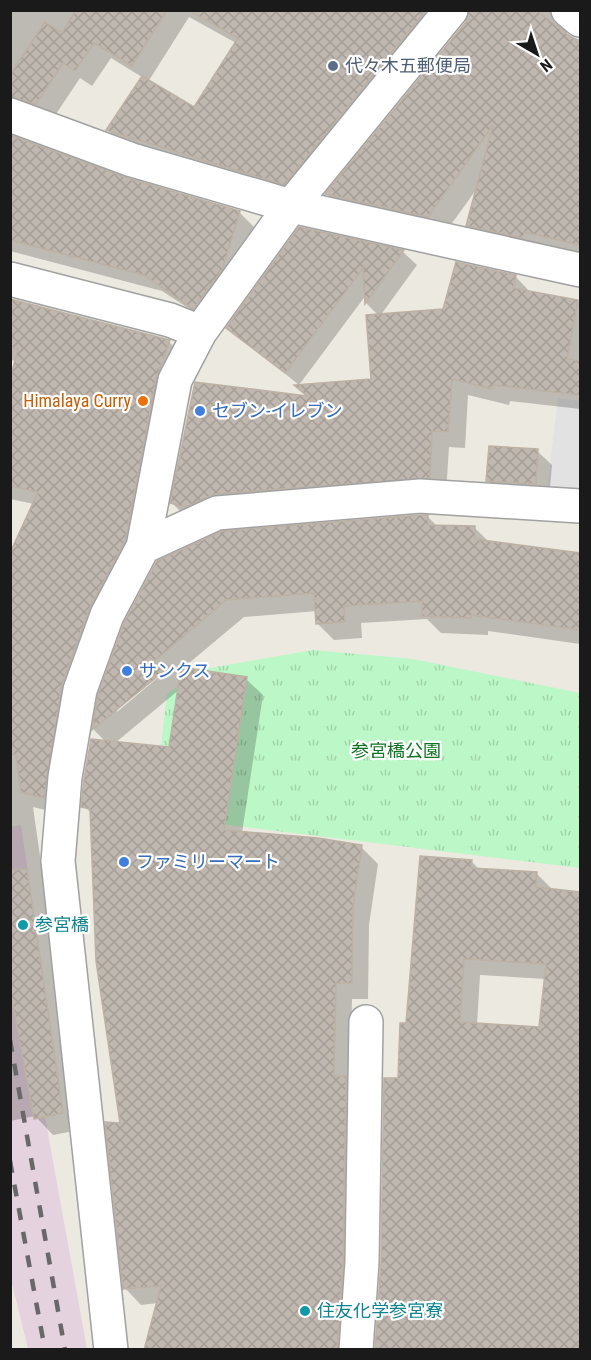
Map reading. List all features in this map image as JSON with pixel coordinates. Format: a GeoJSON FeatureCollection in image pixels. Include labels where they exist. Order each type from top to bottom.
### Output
{"type":"FeatureCollection","features":[{"type":"Feature","properties":{"kind":"street"},"geometry":{"type":"LineString","coordinates":[[111,1350],[58,861],[65,777],[80,690],[107,615],[143,547],[175,380],[200,332],[291,206],[451,10]]}},
{"type":"Feature","properties":{"kind":"street"},"geometry":{"type":"LineString","coordinates":[[568,10],[580,20]]}},
{"type":"Feature","properties":{"kind":"street"},"geometry":{"type":"LineString","coordinates":[[10,115],[132,160],[291,206],[580,270]]}},
{"type":"Feature","properties":{"kind":"street"},"geometry":{"type":"LineString","coordinates":[[10,279],[170,320],[200,332]]}},
{"type":"Feature","properties":{"kind":"street"},"geometry":{"type":"LineString","coordinates":[[143,547],[217,513],[420,496],[580,506]]}},
{"type":"Feature","properties":{"kind":"street"},"geometry":{"type":"LineString","coordinates":[[356,1350],[362,1262],[366,1022]]}},
{"type":"Feature","properties":{"kind":"shaded area"},"geometry":{"type":"Polygon","coordinates":[[[558,398],[580,401],[580,495],[547,491],[558,398]]]}},
{"type":"Feature","properties":{"kind":"shaded area"},"geometry":{"type":"Polygon","coordinates":[[[21,825],[63,1113],[45,1117],[87,1349],[28,1349],[11,1279],[10,827],[21,825]]]}},
{"type":"Feature","properties":{"kind":"green space","name":"参宮橋公園"},"geometry":{"type":"Polygon","coordinates":[[[313,650],[413,659],[580,693],[580,868],[153,816],[167,694],[204,669],[313,650]]]}},
{"type":"Feature","properties":{"kind":"building"},"geometry":{"type":"Polygon","coordinates":[[[76,10],[167,10],[132,66],[94,43],[75,71],[63,63],[36,104],[10,97],[10,75],[45,22],[62,33],[76,10]]]}},
{"type":"Feature","properties":{"kind":"building"},"geometry":{"type":"Polygon","coordinates":[[[188,10],[426,10],[284,185],[106,130],[142,76],[194,107],[238,38],[188,10]]]}},
{"type":"Feature","properties":{"kind":"building"},"geometry":{"type":"Polygon","coordinates":[[[469,10],[536,10],[580,44],[580,245],[524,232],[523,238],[466,226],[493,125],[428,217],[325,194],[466,22],[469,10]]]}},
{"type":"Feature","properties":{"kind":"building"},"geometry":{"type":"Polygon","coordinates":[[[10,135],[127,178],[240,211],[222,270],[193,309],[144,275],[10,240],[10,135]]]}},
{"type":"Feature","properties":{"kind":"building"},"geometry":{"type":"Polygon","coordinates":[[[299,227],[404,250],[365,304],[363,268],[285,373],[226,328],[299,227]]]}},
{"type":"Feature","properties":{"kind":"building"},"geometry":{"type":"Polygon","coordinates":[[[456,262],[516,275],[513,288],[578,300],[567,359],[580,361],[580,395],[493,385],[492,389],[452,379],[448,432],[432,431],[430,478],[215,494],[186,507],[170,503],[195,382],[307,396],[294,385],[371,379],[366,315],[443,309],[456,262]]]}},
{"type":"Feature","properties":{"kind":"building"},"geometry":{"type":"Polygon","coordinates":[[[10,299],[170,340],[157,376],[125,541],[89,609],[62,684],[44,798],[21,792],[16,755],[10,753],[10,553],[38,492],[10,486],[10,379],[18,349],[10,347],[10,299]]]}},
{"type":"Feature","properties":{"kind":"building"},"geometry":{"type":"Polygon","coordinates":[[[489,446],[538,449],[536,484],[486,481],[489,446]]]}},
{"type":"Feature","properties":{"kind":"building"},"geometry":{"type":"Polygon","coordinates":[[[428,515],[428,525],[475,526],[475,539],[580,553],[580,630],[471,615],[471,618],[422,616],[422,601],[344,606],[345,622],[316,624],[314,593],[226,600],[152,663],[170,666],[92,730],[98,695],[124,623],[157,561],[222,531],[428,515]]]}},
{"type":"Feature","properties":{"kind":"building"},"geometry":{"type":"Polygon","coordinates":[[[181,667],[247,677],[224,830],[318,838],[362,845],[353,907],[352,983],[336,983],[334,1076],[346,1076],[343,1261],[337,1350],[144,1350],[161,1286],[123,1289],[105,1122],[120,1123],[96,961],[90,809],[81,807],[91,739],[169,747],[181,667]]]}},
{"type":"Feature","properties":{"kind":"building"},"geometry":{"type":"Polygon","coordinates":[[[420,856],[472,860],[471,868],[537,872],[536,887],[580,892],[580,1350],[375,1350],[381,1262],[384,1078],[398,1078],[400,1023],[406,1023],[420,856]],[[464,959],[460,1022],[539,1027],[546,964],[464,959]]]}},
{"type":"Feature","properties":{"kind":"building","name":"参宮橋"},"geometry":{"type":"Polygon","coordinates":[[[27,869],[63,1113],[34,1119],[10,989],[10,870],[27,869]]]}},
{"type":"Feature","properties":{"kind":"railway"},"geometry":{"type":"LineString","coordinates":[[10,1040],[65,1350]]}},
{"type":"Feature","properties":{"kind":"railway"},"geometry":{"type":"LineString","coordinates":[[10,1161],[45,1350]]}},
{"type":"Feature","properties":{"kind":"place","name":"代々木五郵便局"},"geometry":{"type":"Point","coordinates":[333,66]}},
{"type":"Feature","properties":{"kind":"place","name":"Himalaya Curry"},"geometry":{"type":"Point","coordinates":[143,401]}},
{"type":"Feature","properties":{"kind":"place","name":"セブン-イレブン"},"geometry":{"type":"Point","coordinates":[200,411]}},
{"type":"Feature","properties":{"kind":"place","name":"サンクス"},"geometry":{"type":"Point","coordinates":[127,671]}},
{"type":"Feature","properties":{"kind":"place","name":"ファミリーマート"},"geometry":{"type":"Point","coordinates":[124,862]}},
{"type":"Feature","properties":{"kind":"place","name":"参宮橋"},"geometry":{"type":"Point","coordinates":[23,925]}},
{"type":"Feature","properties":{"kind":"place","name":"住友化学参宮寮"},"geometry":{"type":"Point","coordinates":[305,1311]}}]}
